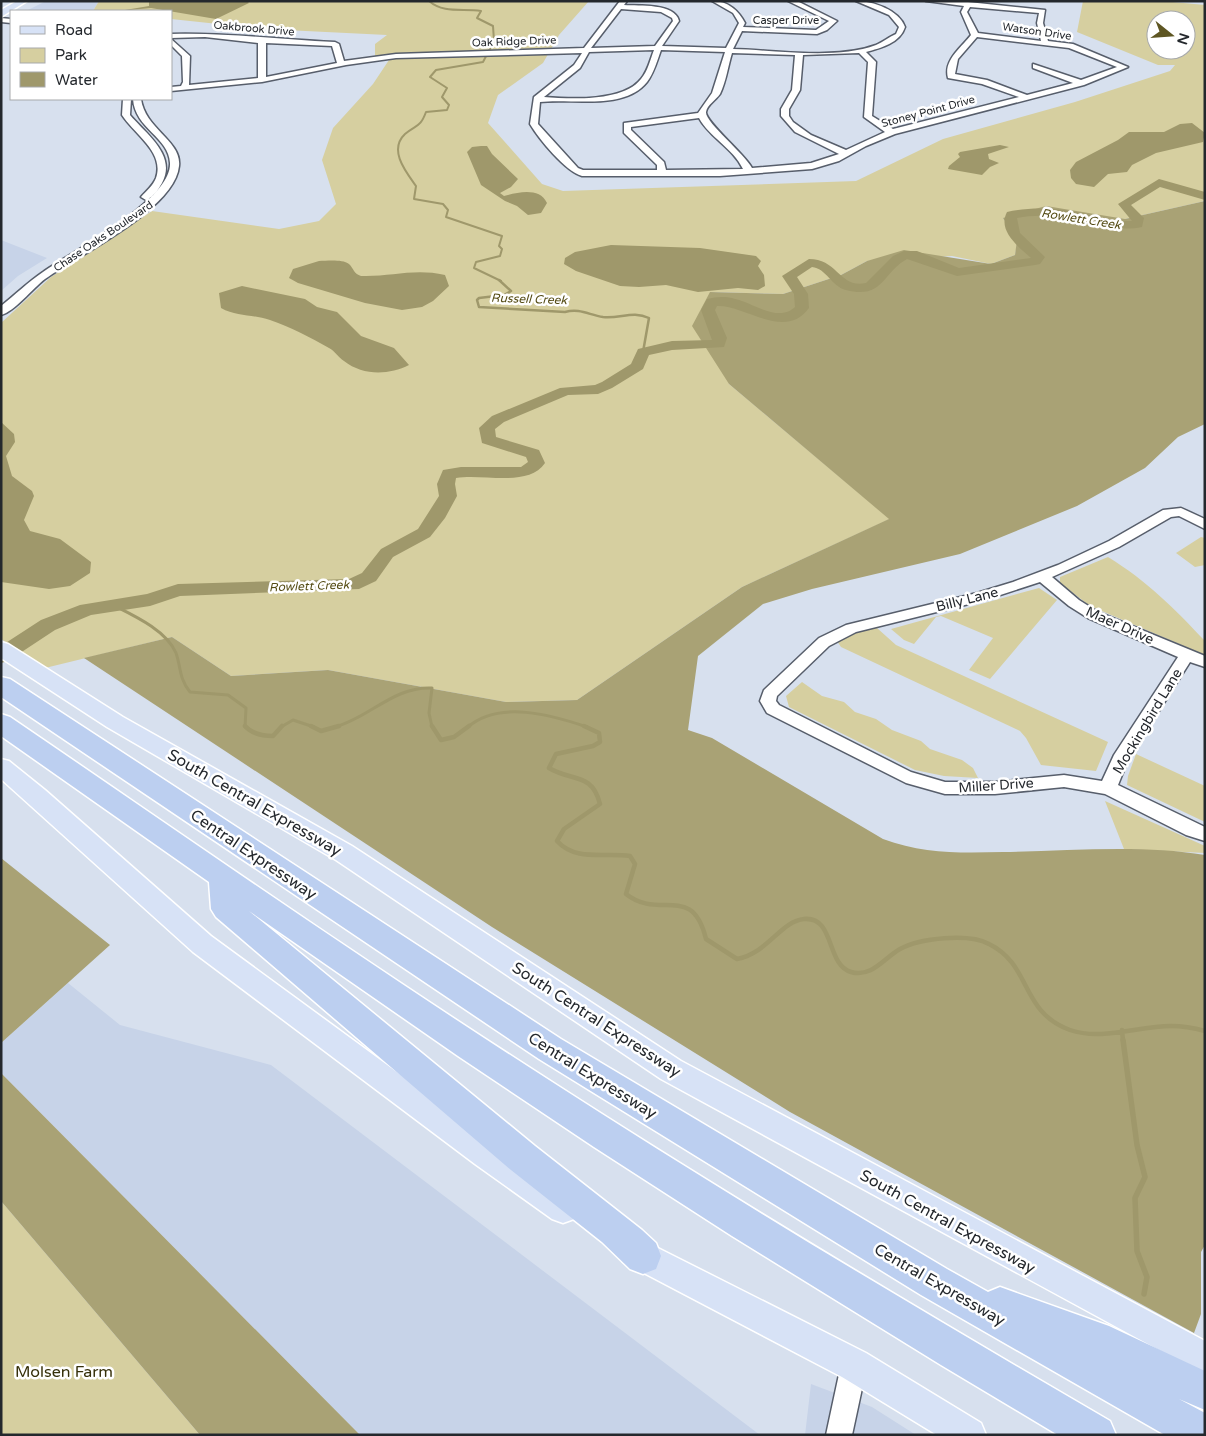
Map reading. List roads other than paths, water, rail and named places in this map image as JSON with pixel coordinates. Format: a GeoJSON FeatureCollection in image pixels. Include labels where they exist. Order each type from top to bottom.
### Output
{"type":"FeatureCollection","features":[{"type":"Feature","properties":{"kind":"highway","name":"Central Expressway"},"geometry":{"type":"LineString","coordinates":[[1,685],[550,1049],[934,1282],[1204,1435]]}},
{"type":"Feature","properties":{"kind":"highway"},"geometry":{"type":"LineString","coordinates":[[1,723],[434,1022],[635,1153],[834,1279],[1096,1435]]}},
{"type":"Feature","properties":{"kind":"highway"},"geometry":{"type":"LineString","coordinates":[[222,876],[226,909],[323,988],[543,1176],[622,1235],[642,1256]]}},
{"type":"Feature","properties":{"kind":"highway"},"geometry":{"type":"LineString","coordinates":[[934,1282],[1109,1345],[1205,1391]]}},
{"type":"Feature","properties":{"kind":"main road"},"geometry":{"type":"LineString","coordinates":[[1,14],[23,1]]}},
{"type":"Feature","properties":{"kind":"main road"},"geometry":{"type":"LineString","coordinates":[[17,10],[34,1]]}},
{"type":"Feature","properties":{"kind":"main road","name":"South Central Expressway"},"geometry":{"type":"LineString","coordinates":[[3,650],[115,722],[344,853],[671,1070],[1205,1359]]}},
{"type":"Feature","properties":{"kind":"main road"},"geometry":{"type":"LineString","coordinates":[[1,768],[43,802],[202,944],[529,1186],[582,1221],[642,1256],[854,1365],[970,1435]]}},
{"type":"Feature","properties":{"kind":"street"},"geometry":{"type":"LineString","coordinates":[[714,1],[739,15],[742,23],[728,50],[719,86],[703,109],[702,115],[707,125],[721,136],[745,163],[748,171]]}},
{"type":"Feature","properties":{"kind":"street","name":"Casper Drive"},"geometry":{"type":"LineString","coordinates":[[739,29],[811,32],[821,31],[831,26],[834,21],[791,1]]}},
{"type":"Feature","properties":{"kind":"street","name":"Oak Ridge Drive"},"geometry":{"type":"LineString","coordinates":[[172,88],[262,80],[382,58],[588,49],[659,48],[799,53],[861,51],[894,39],[899,35],[902,27],[900,22],[890,14],[859,1]]}},
{"type":"Feature","properties":{"kind":"street"},"geometry":{"type":"LineString","coordinates":[[929,1],[1043,10],[1040,23],[1045,42]]}},
{"type":"Feature","properties":{"kind":"street"},"geometry":{"type":"LineString","coordinates":[[622,4],[663,10],[674,15],[676,21],[659,48],[644,82],[629,92],[582,100],[538,99],[577,66],[595,36],[622,4]]}},
{"type":"Feature","properties":{"kind":"street"},"geometry":{"type":"LineString","coordinates":[[968,4],[964,12],[975,30],[975,35],[952,62],[951,76],[984,82],[1024,96]]}},
{"type":"Feature","properties":{"kind":"street","name":"Oakbrook Drive"},"geometry":{"type":"LineString","coordinates":[[172,36],[205,35],[262,41],[335,44],[341,64]]}},
{"type":"Feature","properties":{"kind":"street","name":"Watson Drive"},"geometry":{"type":"LineString","coordinates":[[975,35],[1045,42],[1078,48],[1124,67]]}},
{"type":"Feature","properties":{"kind":"street"},"geometry":{"type":"LineString","coordinates":[[262,41],[262,80]]}},
{"type":"Feature","properties":{"kind":"street"},"geometry":{"type":"LineString","coordinates":[[172,42],[186,56],[187,82],[184,88]]}},
{"type":"Feature","properties":{"kind":"street"},"geometry":{"type":"LineString","coordinates":[[861,51],[872,62],[868,117],[882,128],[892,132]]}},
{"type":"Feature","properties":{"kind":"street"},"geometry":{"type":"LineString","coordinates":[[799,53],[796,90],[790,104],[785,109],[785,116],[788,122],[816,143],[846,154]]}},
{"type":"Feature","properties":{"kind":"street"},"geometry":{"type":"LineString","coordinates":[[1036,66],[1081,83]]}},
{"type":"Feature","properties":{"kind":"street","name":"Stoney Point Drive"},"geometry":{"type":"LineString","coordinates":[[538,99],[534,117],[539,132],[574,170],[589,173],[748,171],[812,166],[836,159],[892,132],[1024,96],[1081,83],[1124,67]]}},
{"type":"Feature","properties":{"kind":"street"},"geometry":{"type":"LineString","coordinates":[[127,100],[125,110],[128,118],[159,154],[163,168],[162,172],[175,172],[175,158],[170,147],[138,113],[137,100]]}},
{"type":"Feature","properties":{"kind":"street"},"geometry":{"type":"LineString","coordinates":[[951,106],[962,113]]}},
{"type":"Feature","properties":{"kind":"street"},"geometry":{"type":"LineString","coordinates":[[662,173],[661,164],[627,131],[627,125],[702,115]]}},
{"type":"Feature","properties":{"kind":"street","name":"Chase Oaks Boulevard"},"geometry":{"type":"LineString","coordinates":[[1,303],[30,275],[138,204],[153,191],[162,172]]}},
{"type":"Feature","properties":{"kind":"street","name":"Chase Oaks Boulevard"},"geometry":{"type":"LineString","coordinates":[[1,312],[45,275],[146,208],[165,191],[175,172]]}},
{"type":"Feature","properties":{"kind":"street"},"geometry":{"type":"LineString","coordinates":[[153,191],[165,191]]}},
{"type":"Feature","properties":{"kind":"street"},"geometry":{"type":"LineString","coordinates":[[75,246],[86,248]]}},
{"type":"Feature","properties":{"kind":"street","name":"Billy Lane"},"geometry":{"type":"LineString","coordinates":[[768,701],[770,694],[824,642],[840,633],[877,621],[980,597],[1042,576],[1114,544],[1168,513],[1181,512],[1205,525]]}},
{"type":"Feature","properties":{"kind":"street","name":"Maer Drive"},"geometry":{"type":"LineString","coordinates":[[1042,576],[1074,603],[1093,615],[1205,662]]}},
{"type":"Feature","properties":{"kind":"street","name":"Mockingbird Lane"},"geometry":{"type":"LineString","coordinates":[[1108,788],[1120,759],[1187,655]]}},
{"type":"Feature","properties":{"kind":"street","name":"Miller Drive"},"geometry":{"type":"LineString","coordinates":[[768,701],[773,709],[906,777],[945,788],[995,788],[1064,781],[1108,788],[1192,830],[1205,834]]}},
{"type":"Feature","properties":{"kind":"street"},"geometry":{"type":"LineString","coordinates":[[839,1435],[854,1365]]}},
{"type":"Feature","properties":{"kind":"water"},"geometry":{"type":"Polygon","coordinates":[[[149,1],[247,1],[249,3],[216,19],[172,12],[172,10],[151,8],[125,10],[149,6],[149,1]]]}},
{"type":"Feature","properties":{"kind":"water"},"geometry":{"type":"Polygon","coordinates":[[[1192,123],[1205,133],[1203,142],[1156,153],[1132,165],[1127,172],[1108,174],[1094,187],[1076,184],[1071,178],[1070,170],[1076,162],[1118,140],[1129,132],[1164,132],[1180,124],[1192,123]]]}},
{"type":"Feature","properties":{"kind":"water"},"geometry":{"type":"Polygon","coordinates":[[[1000,145],[1009,147],[988,154],[989,159],[999,163],[990,167],[982,175],[948,169],[960,157],[958,154],[960,152],[1000,145]]]}},
{"type":"Feature","properties":{"kind":"water"},"geometry":{"type":"Polygon","coordinates":[[[487,146],[492,154],[518,179],[511,187],[500,193],[504,196],[522,192],[539,195],[547,203],[541,213],[528,215],[517,206],[505,201],[481,185],[467,152],[472,147],[487,146]]]}},
{"type":"Feature","properties":{"kind":"water"},"geometry":{"type":"Polygon","coordinates":[[[611,245],[700,248],[756,256],[761,261],[758,266],[764,275],[765,286],[758,290],[738,288],[698,292],[666,285],[620,286],[576,271],[564,264],[565,258],[575,252],[611,245]]]}},
{"type":"Feature","properties":{"kind":"water"},"geometry":{"type":"Polygon","coordinates":[[[319,261],[346,262],[361,276],[423,272],[445,275],[449,286],[433,301],[422,307],[402,310],[365,303],[298,283],[289,278],[293,269],[319,261]]]}},
{"type":"Feature","properties":{"kind":"water"},"geometry":{"type":"Polygon","coordinates":[[[242,286],[305,299],[317,307],[337,312],[361,336],[394,348],[409,365],[385,372],[359,369],[344,361],[331,349],[292,329],[264,318],[233,313],[221,308],[219,293],[242,286]]]}},
{"type":"Feature","properties":{"kind":"water"},"geometry":{"type":"Polygon","coordinates":[[[1,422],[14,434],[15,442],[6,456],[12,476],[32,491],[34,496],[24,520],[30,531],[60,539],[91,562],[90,573],[70,586],[49,589],[1,582],[1,422]]]}},
{"type":"Feature","properties":{"kind":"waterway","name":"Russell Creek"},"geometry":{"type":"LineString","coordinates":[[429,1],[441,8],[481,11],[477,18],[493,26],[494,41],[483,62],[436,70],[430,77],[447,88],[442,97],[449,105],[447,110],[426,112],[420,123],[400,140],[398,154],[400,161],[416,186],[414,199],[443,204],[448,210],[446,217],[502,236],[499,246],[502,249],[500,256],[476,262],[474,268],[499,280]]}},
{"type":"Feature","properties":{"kind":"waterway","name":"Rowlett Creek"},"geometry":{"type":"LineString","coordinates":[[1,656],[48,625],[87,609],[150,600],[178,590],[352,585],[369,577],[387,553],[424,533],[436,518],[448,496],[446,484],[449,474],[461,472],[525,472],[537,463],[533,454],[488,440],[487,428],[498,419],[565,391],[598,389],[607,385],[638,366],[643,352],[672,346],[719,344],[720,338],[708,310],[712,302],[732,302],[774,317],[791,316],[802,308],[803,298],[789,276],[809,263],[816,263],[826,267],[842,284],[848,287],[863,288],[877,282],[892,264],[904,255],[912,254],[957,272],[1035,261],[1038,257],[1014,234],[1010,222],[1011,215],[1028,212],[1053,213],[1077,216],[1114,225],[1130,225],[1138,224],[1138,218],[1124,204],[1159,183],[1205,196]]}},
{"type":"Feature","properties":{"kind":"waterway","name":"Russell Creek"},"geometry":{"type":"LineString","coordinates":[[499,280],[511,291],[504,295],[479,298],[477,300],[479,307],[575,311],[603,317],[643,316],[649,318],[643,352]]}},
{"type":"Feature","properties":{"kind":"waterway"},"geometry":{"type":"LineString","coordinates":[[115,606],[150,625],[172,645],[176,653],[182,678],[190,692],[228,695],[246,708],[245,726]]}},
{"type":"Feature","properties":{"kind":"waterway"},"geometry":{"type":"LineString","coordinates":[[335,727],[347,723],[406,692],[432,688],[429,713],[432,727]]}},
{"type":"Feature","properties":{"kind":"waterway"},"geometry":{"type":"LineString","coordinates":[[468,727],[481,719],[495,714],[510,712],[526,712],[558,718],[584,726]]}},
{"type":"Feature","properties":{"kind":"waterway"},"geometry":{"type":"LineString","coordinates":[[281,727],[293,720],[311,726]]}},
{"type":"Feature","properties":{"kind":"waterway"},"geometry":{"type":"LineString","coordinates":[[245,726],[251,731],[265,736],[273,736],[281,727]]}},
{"type":"Feature","properties":{"kind":"waterway"},"geometry":{"type":"LineString","coordinates":[[311,726],[321,731],[339,726]]}},
{"type":"Feature","properties":{"kind":"waterway"},"geometry":{"type":"LineString","coordinates":[[432,726],[441,740],[454,737],[469,726]]}},
{"type":"Feature","properties":{"kind":"waterway"},"geometry":{"type":"LineString","coordinates":[[584,726],[599,733],[600,742],[593,746],[556,754],[549,768],[586,782],[592,787],[600,804],[564,829],[557,841],[565,848],[582,854],[630,856],[635,864],[626,894],[639,901],[651,904],[684,907],[692,912],[700,922],[706,939],[737,959],[748,956],[766,944],[788,925],[804,919],[814,920],[821,925],[837,960],[843,968],[858,973],[872,970],[900,949],[920,942],[944,938],[980,941],[989,944],[1003,953],[1013,964],[1042,1012],[1054,1022],[1070,1030],[1082,1033],[1107,1034],[1122,1032]]}},
{"type":"Feature","properties":{"kind":"waterway"},"geometry":{"type":"LineString","coordinates":[[1122,1032],[1171,1026],[1205,1031]]}},
{"type":"Feature","properties":{"kind":"waterway"},"geometry":{"type":"LineString","coordinates":[[1122,1032],[1123,1041]]}},
{"type":"Feature","properties":{"kind":"waterway"},"geometry":{"type":"LineString","coordinates":[[1123,1040],[1137,1145],[1145,1177],[1135,1198],[1137,1251],[1147,1277],[1144,1294]]}},
{"type":"Feature","properties":{"kind":"park label","name":"Molsen Farm"},"geometry":{"type":"Point","coordinates":[64,1371]}}]}
